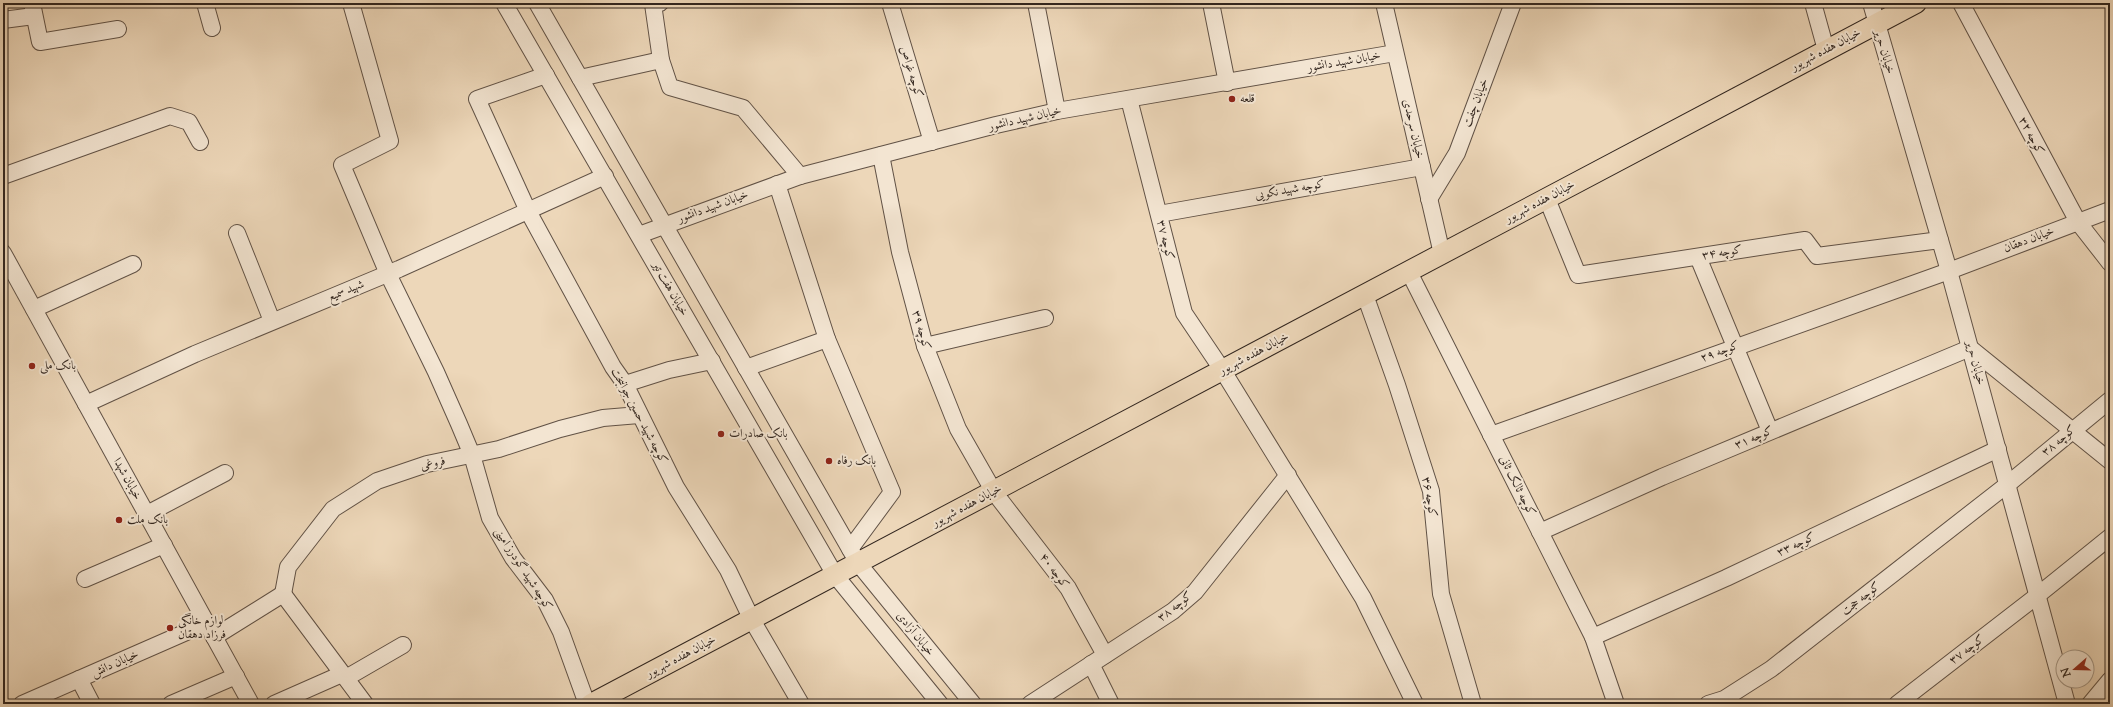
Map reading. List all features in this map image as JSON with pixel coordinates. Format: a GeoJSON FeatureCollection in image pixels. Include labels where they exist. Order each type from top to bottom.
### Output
{"type":"FeatureCollection","features":[{"type":"Feature","properties":{"kind":"main road","name":"خیابان هفده شهریور"},"geometry":{"type":"LineString","coordinates":[[591,704],[835,575],[854,556],[994,492],[1916,3]]}},
{"type":"Feature","properties":{"kind":"street"},"geometry":{"type":"LineString","coordinates":[[205,3],[212,28]]}},
{"type":"Feature","properties":{"kind":"street","name":"کوچه شهید گودرز امینی"},"geometry":{"type":"LineString","coordinates":[[351,3],[390,141],[342,165],[388,274],[436,372],[472,455],[490,518],[513,558],[545,600],[561,632],[587,704]]}},
{"type":"Feature","properties":{"kind":"street","name":"خیابان هفت تیر"},"geometry":{"type":"LineString","coordinates":[[504,3],[835,575]]}},
{"type":"Feature","properties":{"kind":"street"},"geometry":{"type":"LineString","coordinates":[[537,3],[854,556],[892,492],[827,339],[777,184]]}},
{"type":"Feature","properties":{"kind":"street"},"geometry":{"type":"LineString","coordinates":[[660,3],[653,4],[661,60],[670,87],[743,108],[800,176]]}},
{"type":"Feature","properties":{"kind":"street","name":"کوچه غواص"},"geometry":{"type":"LineString","coordinates":[[890,3],[932,142]]}},
{"type":"Feature","properties":{"kind":"street"},"geometry":{"type":"LineString","coordinates":[[1036,3],[1057,111]]}},
{"type":"Feature","properties":{"kind":"street"},"geometry":{"type":"LineString","coordinates":[[1211,3],[1227,83]]}},
{"type":"Feature","properties":{"kind":"street","name":"خیابان سرحدی"},"geometry":{"type":"LineString","coordinates":[[1384,3],[1442,254]]}},
{"type":"Feature","properties":{"kind":"street","name":"خیابان چفت"},"geometry":{"type":"LineString","coordinates":[[1429,199],[1457,153],[1513,3]]}},
{"type":"Feature","properties":{"kind":"street"},"geometry":{"type":"LineString","coordinates":[[1813,3],[1826,50]]}},
{"type":"Feature","properties":{"kind":"street"},"geometry":{"type":"LineString","coordinates":[[1870,3],[1876,24]]}},
{"type":"Feature","properties":{"kind":"street","name":"کوچه ۳۲"},"geometry":{"type":"LineString","coordinates":[[1960,3],[2078,222],[2110,263]]}},
{"type":"Feature","properties":{"kind":"street"},"geometry":{"type":"LineString","coordinates":[[3,20],[33,9],[40,42],[118,29]]}},
{"type":"Feature","properties":{"kind":"street","name":"خیابان حریر"},"geometry":{"type":"LineString","coordinates":[[1876,24],[1949,271],[2067,704]]}},
{"type":"Feature","properties":{"kind":"street","name":"خیابان شهید دانشور"},"geometry":{"type":"LineString","coordinates":[[639,235],[800,176],[1057,111],[1395,53]]}},
{"type":"Feature","properties":{"kind":"street"},"geometry":{"type":"LineString","coordinates":[[580,78],[661,60]]}},
{"type":"Feature","properties":{"kind":"street","name":"کوچه شهید حسین جوانبخت"},"geometry":{"type":"LineString","coordinates":[[546,75],[477,99],[528,211],[613,367],[625,384],[638,415],[676,487],[728,570],[752,620],[802,704]]}},
{"type":"Feature","properties":{"kind":"street","name":"کوچه ۳۷"},"geometry":{"type":"LineString","coordinates":[[1129,99],[1184,313],[1223,371]]}},
{"type":"Feature","properties":{"kind":"street"},"geometry":{"type":"LineString","coordinates":[[3,176],[170,116],[189,122],[200,142]]}},
{"type":"Feature","properties":{"kind":"street","name":"کوچه ۳۹"},"geometry":{"type":"LineString","coordinates":[[881,155],[900,252],[925,346],[958,429],[994,492]]}},
{"type":"Feature","properties":{"kind":"street","name":"کوچه شهید نکویی"},"geometry":{"type":"LineString","coordinates":[[1159,214],[1422,167]]}},
{"type":"Feature","properties":{"kind":"street","name":"شهید سمیع"},"geometry":{"type":"LineString","coordinates":[[86,404],[195,354],[388,274],[605,176]]}},
{"type":"Feature","properties":{"kind":"street","name":"کوچه ۳۴"},"geometry":{"type":"LineString","coordinates":[[1547,199],[1578,275],[1805,240],[1817,256],[1940,240]]}},
{"type":"Feature","properties":{"kind":"street","name":"خیابان دهقان"},"geometry":{"type":"LineString","coordinates":[[1949,271],[2110,210]]}},
{"type":"Feature","properties":{"kind":"street"},"geometry":{"type":"LineString","coordinates":[[237,233],[272,321]]}},
{"type":"Feature","properties":{"kind":"street","name":"خیابان شهدا"},"geometry":{"type":"LineString","coordinates":[[3,253],[251,704]]}},
{"type":"Feature","properties":{"kind":"street"},"geometry":{"type":"LineString","coordinates":[[1698,257],[1770,431]]}},
{"type":"Feature","properties":{"kind":"street"},"geometry":{"type":"LineString","coordinates":[[34,309],[133,264]]}},
{"type":"Feature","properties":{"kind":"street","name":"کوچه ۲۹"},"geometry":{"type":"LineString","coordinates":[[1490,434],[1949,271]]}},
{"type":"Feature","properties":{"kind":"street","name":"کوچه ثالک ثانی"},"geometry":{"type":"LineString","coordinates":[[1409,272],[1593,637],[1616,704]]}},
{"type":"Feature","properties":{"kind":"street","name":"کوچه ۳۶"},"geometry":{"type":"LineString","coordinates":[[1365,295],[1397,385],[1431,491],[1441,594],[1472,704]]}},
{"type":"Feature","properties":{"kind":"street"},"geometry":{"type":"LineString","coordinates":[[925,346],[1045,318]]}},
{"type":"Feature","properties":{"kind":"street"},"geometry":{"type":"LineString","coordinates":[[746,368],[827,339]]}},
{"type":"Feature","properties":{"kind":"street"},"geometry":{"type":"LineString","coordinates":[[1970,348],[2110,461]]}},
{"type":"Feature","properties":{"kind":"street","name":"کوچه ۳۱"},"geometry":{"type":"LineString","coordinates":[[1540,532],[1770,431],[1970,348]]}},
{"type":"Feature","properties":{"kind":"street"},"geometry":{"type":"LineString","coordinates":[[625,384],[669,370],[712,361]]}},
{"type":"Feature","properties":{"kind":"street"},"geometry":{"type":"LineString","coordinates":[[1223,371],[1363,598],[1415,704]]}},
{"type":"Feature","properties":{"kind":"street","name":"کوچه ۳۸"},"geometry":{"type":"LineString","coordinates":[[2008,484],[2110,400]]}},
{"type":"Feature","properties":{"kind":"street","name":"فروغی"},"geometry":{"type":"LineString","coordinates":[[283,594],[288,567],[334,509],[377,481],[427,464],[499,449],[560,428],[603,418],[638,415]]}},
{"type":"Feature","properties":{"kind":"street","name":"کوچه ۳۳"},"geometry":{"type":"LineString","coordinates":[[1593,637],[1726,578],[1998,449]]}},
{"type":"Feature","properties":{"kind":"street"},"geometry":{"type":"LineString","coordinates":[[146,514],[225,473]]}},
{"type":"Feature","properties":{"kind":"street","name":"کوچه ۳۸"},"geometry":{"type":"LineString","coordinates":[[1030,704],[1173,611],[1195,592],[1288,475]]}},
{"type":"Feature","properties":{"kind":"street","name":"کوچه حجت"},"geometry":{"type":"LineString","coordinates":[[1708,704],[1724,699],[1771,669],[2008,484]]}},
{"type":"Feature","properties":{"kind":"street"},"geometry":{"type":"LineString","coordinates":[[795,505],[818,492]]}},
{"type":"Feature","properties":{"kind":"street","name":"کوچه ۴۰"},"geometry":{"type":"LineString","coordinates":[[994,492],[1068,588],[1105,655]]}},
{"type":"Feature","properties":{"kind":"street"},"geometry":{"type":"LineString","coordinates":[[2038,596],[2110,537]]}},
{"type":"Feature","properties":{"kind":"street"},"geometry":{"type":"LineString","coordinates":[[85,579],[164,545]]}},
{"type":"Feature","properties":{"kind":"street","name":"خیابان آزادی"},"geometry":{"type":"LineString","coordinates":[[854,556],[973,704]]}},
{"type":"Feature","properties":{"kind":"street","name":"خیابان آزادی"},"geometry":{"type":"LineString","coordinates":[[835,575],[940,704]]}},
{"type":"Feature","properties":{"kind":"street"},"geometry":{"type":"LineString","coordinates":[[283,594],[364,704]]}},
{"type":"Feature","properties":{"kind":"street","name":"خیابان دانش"},"geometry":{"type":"LineString","coordinates":[[22,704],[47,699],[80,680],[211,630],[283,594]]}},
{"type":"Feature","properties":{"kind":"street","name":"کوچه ۳۷"},"geometry":{"type":"LineString","coordinates":[[1897,704],[2038,596]]}},
{"type":"Feature","properties":{"kind":"street"},"geometry":{"type":"LineString","coordinates":[[882,633],[902,617]]}},
{"type":"Feature","properties":{"kind":"street"},"geometry":{"type":"LineString","coordinates":[[274,704],[344,676],[403,645]]}},
{"type":"Feature","properties":{"kind":"street"},"geometry":{"type":"LineString","coordinates":[[1091,664],[1111,704]]}},
{"type":"Feature","properties":{"kind":"street"},"geometry":{"type":"LineString","coordinates":[[172,704],[236,676]]}},
{"type":"Feature","properties":{"kind":"street"},"geometry":{"type":"LineString","coordinates":[[80,680],[92,704]]}},
{"type":"Feature","properties":{"kind":"street"},"geometry":{"type":"LineString","coordinates":[[2090,704],[2110,680]]}},
{"type":"Feature","properties":{"kind":"place","name":"قلعه"},"geometry":{"type":"Point","coordinates":[1232,99]}},
{"type":"Feature","properties":{"kind":"place","name":"بانک ملی"},"geometry":{"type":"Point","coordinates":[32,366]}},
{"type":"Feature","properties":{"kind":"place","name":"بانک صادرات"},"geometry":{"type":"Point","coordinates":[721,434]}},
{"type":"Feature","properties":{"kind":"place","name":"بانک رفاه"},"geometry":{"type":"Point","coordinates":[829,461]}},
{"type":"Feature","properties":{"kind":"place","name":"بانک ملت"},"geometry":{"type":"Point","coordinates":[119,520]}},
{"type":"Feature","properties":{"kind":"place","name":"لوازم خانگی فرزاد دهقان"},"geometry":{"type":"Point","coordinates":[170,628]}}]}
